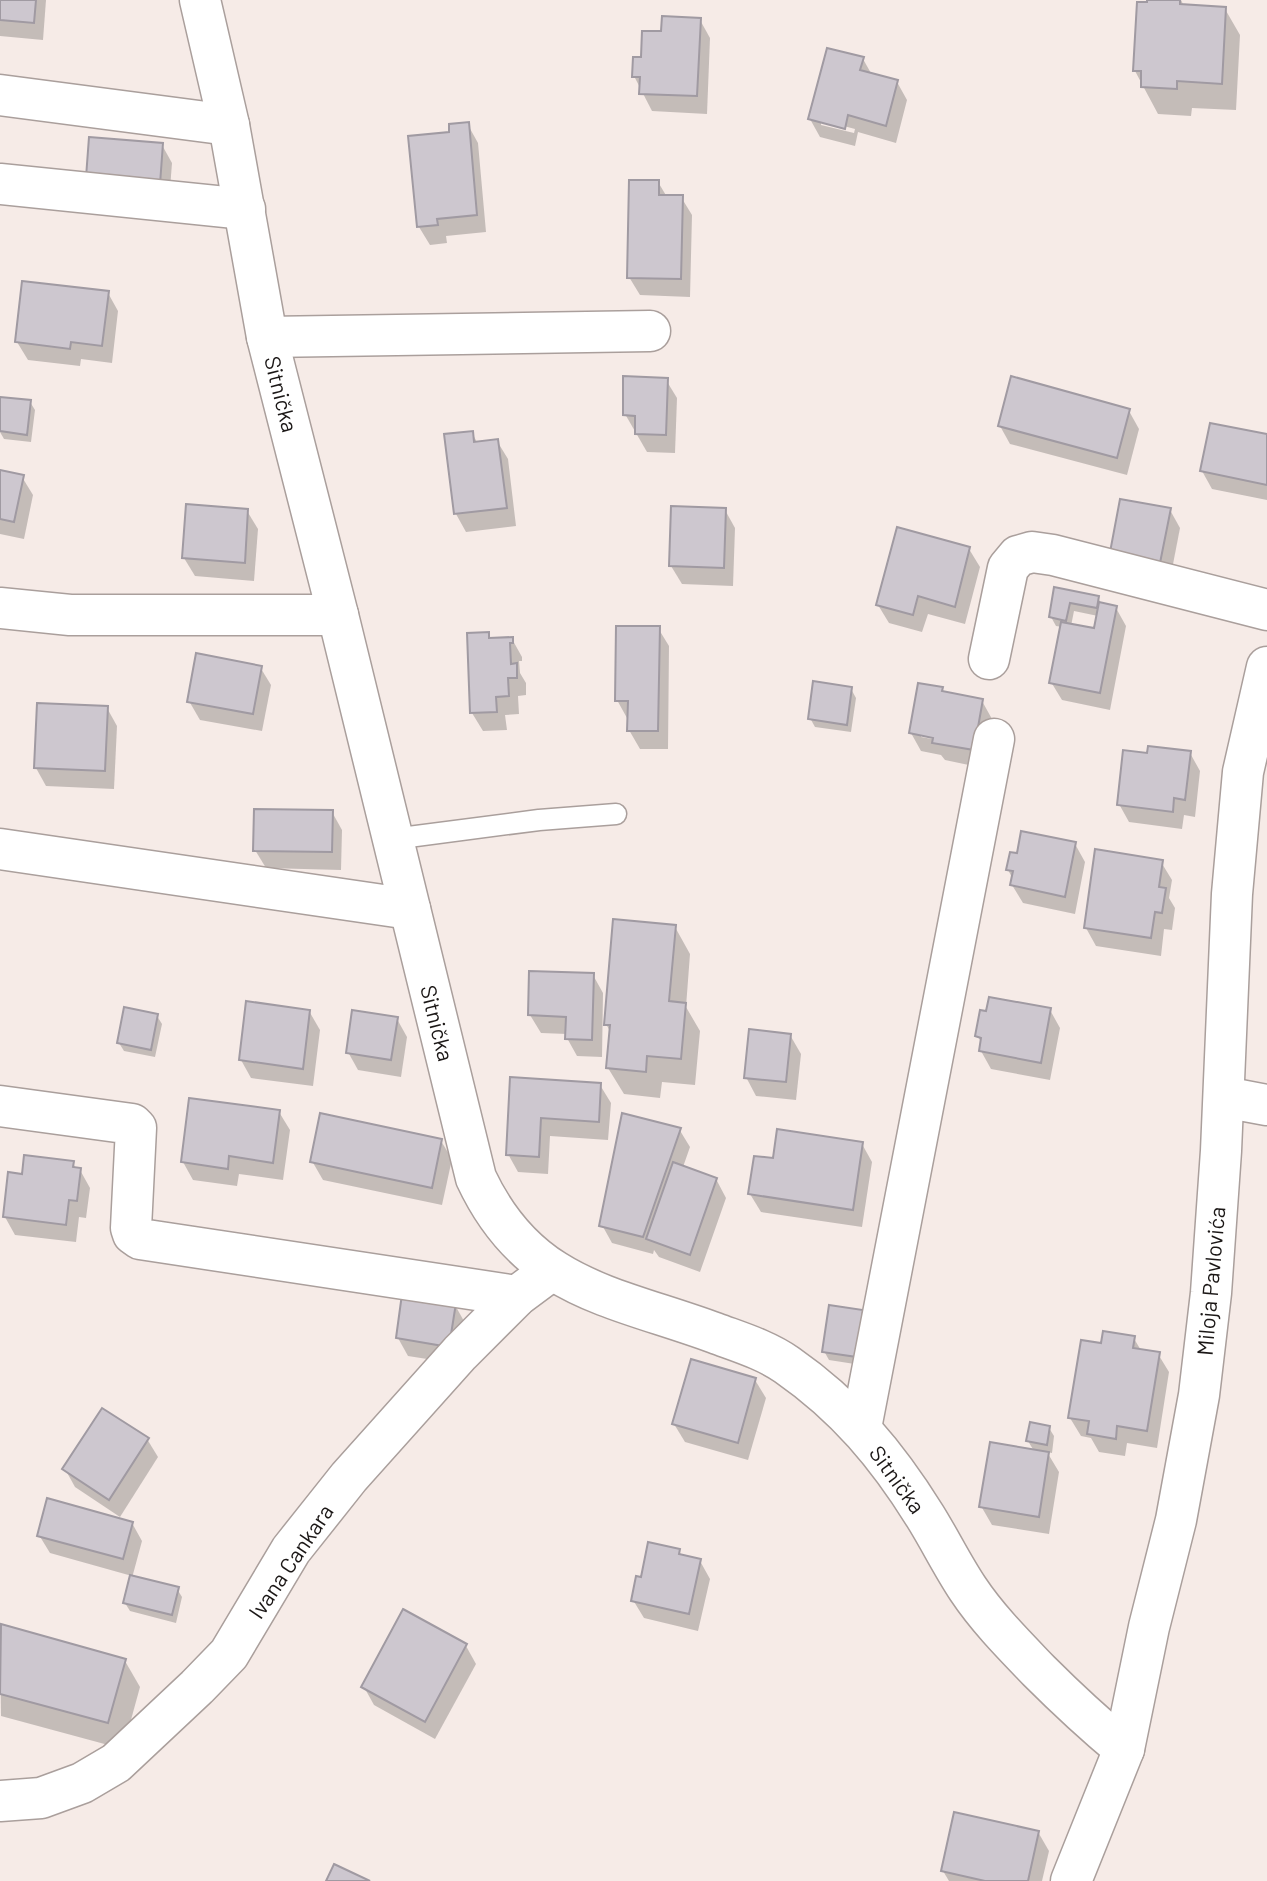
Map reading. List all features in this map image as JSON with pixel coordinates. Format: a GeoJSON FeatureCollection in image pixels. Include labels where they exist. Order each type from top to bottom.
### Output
{"type":"FeatureCollection","features":[{"type":"Feature","properties":{"kind":"street","name":"Sitnička"},"geometry":{"type":"LineString","coordinates":[[200,0],[229,125],[267,337],[476,1178],[486,1200],[508,1231],[535,1258],[569,1281],[737,1341],[783,1362],[837,1405],[861,1428],[904,1484],[991,1620],[1085,1717],[1124,1749]]}},
{"type":"Feature","properties":{"kind":"street"},"geometry":{"type":"LineString","coordinates":[[0,95],[229,125]]}},
{"type":"Feature","properties":{"kind":"street"},"geometry":{"type":"LineString","coordinates":[[0,184],[245,209]]}},
{"type":"Feature","properties":{"kind":"street"},"geometry":{"type":"LineString","coordinates":[[267,337],[650,331]]}},
{"type":"Feature","properties":{"kind":"street"},"geometry":{"type":"LineString","coordinates":[[989,659],[1008,568],[1018,556],[1032,552],[1267,610]]}},
{"type":"Feature","properties":{"kind":"street"},"geometry":{"type":"LineString","coordinates":[[0,608],[70,615],[338,615]]}},
{"type":"Feature","properties":{"kind":"street","name":"Miloja Pavlovića"},"geometry":{"type":"LineString","coordinates":[[1071,1881],[1124,1749],[1149,1627],[1176,1520],[1199,1395],[1211,1293],[1224,1097],[1232,894],[1243,772],[1266,675]]}},
{"type":"Feature","properties":{"kind":"street"},"geometry":{"type":"LineString","coordinates":[[861,1428],[994,739]]}},
{"type":"Feature","properties":{"kind":"street"},"geometry":{"type":"LineString","coordinates":[[0,849],[410,909]]}},
{"type":"Feature","properties":{"kind":"street"},"geometry":{"type":"LineString","coordinates":[[1224,1097],[1267,1105]]}},
{"type":"Feature","properties":{"kind":"street"},"geometry":{"type":"LineString","coordinates":[[0,1106],[132,1124],[136,1128],[131,1228],[140,1239],[517,1296]]}},
{"type":"Feature","properties":{"kind":"street","name":"Ivana Cankara"},"geometry":{"type":"LineString","coordinates":[[0,1801],[41,1798],[82,1783],[116,1763],[197,1687],[229,1654],[291,1550],[349,1477],[460,1353],[517,1296],[552,1270]]}},
{"type":"Feature","properties":{"kind":"lane"},"geometry":{"type":"LineString","coordinates":[[393,839],[539,820],[616,814]]}},
{"type":"Feature","properties":{"kind":"building"},"geometry":{"type":"Polygon","coordinates":[[[0,0],[36,0],[34,23],[0,20],[0,0]]]}},
{"type":"Feature","properties":{"kind":"building"},"geometry":{"type":"Polygon","coordinates":[[[1180,0],[1180,4],[1226,7],[1222,84],[1177,81],[1177,89],[1141,87],[1141,71],[1133,71],[1137,2],[1180,0]]]}},
{"type":"Feature","properties":{"kind":"building"},"geometry":{"type":"Polygon","coordinates":[[[662,16],[701,18],[697,96],[639,94],[640,77],[632,77],[633,57],[641,57],[642,31],[661,31],[662,16]]]}},
{"type":"Feature","properties":{"kind":"building"},"geometry":{"type":"Polygon","coordinates":[[[827,48],[864,57],[860,70],[898,80],[886,126],[848,115],[845,129],[808,119],[827,48]]]}},
{"type":"Feature","properties":{"kind":"building"},"geometry":{"type":"Polygon","coordinates":[[[469,122],[477,215],[437,219],[438,225],[417,227],[408,136],[449,132],[449,124],[469,122]]]}},
{"type":"Feature","properties":{"kind":"building"},"geometry":{"type":"Polygon","coordinates":[[[89,137],[163,143],[159,198],[85,191],[89,137]]]}},
{"type":"Feature","properties":{"kind":"building"},"geometry":{"type":"Polygon","coordinates":[[[629,180],[659,180],[659,195],[683,195],[681,279],[627,278],[629,180]]]}},
{"type":"Feature","properties":{"kind":"building"},"geometry":{"type":"Polygon","coordinates":[[[22,281],[109,291],[102,346],[71,342],[70,349],[15,342],[22,281]]]}},
{"type":"Feature","properties":{"kind":"building"},"geometry":{"type":"Polygon","coordinates":[[[623,376],[668,378],[666,435],[635,434],[635,416],[623,415],[623,376]]]}},
{"type":"Feature","properties":{"kind":"building"},"geometry":{"type":"Polygon","coordinates":[[[1011,376],[1130,409],[1117,458],[998,426],[1011,376]]]}},
{"type":"Feature","properties":{"kind":"building"},"geometry":{"type":"Polygon","coordinates":[[[0,397],[31,400],[27,435],[0,431],[0,397]]]}},
{"type":"Feature","properties":{"kind":"building"},"geometry":{"type":"Polygon","coordinates":[[[1210,423],[1267,434],[1267,485],[1200,471],[1210,423]]]}},
{"type":"Feature","properties":{"kind":"building"},"geometry":{"type":"Polygon","coordinates":[[[473,431],[474,442],[498,439],[507,508],[454,514],[444,434],[473,431]]]}},
{"type":"Feature","properties":{"kind":"building"},"geometry":{"type":"Polygon","coordinates":[[[0,470],[24,475],[14,522],[0,519],[0,470]]]}},
{"type":"Feature","properties":{"kind":"building"},"geometry":{"type":"Polygon","coordinates":[[[1120,499],[1171,508],[1158,573],[1108,563],[1120,499]]]}},
{"type":"Feature","properties":{"kind":"building"},"geometry":{"type":"Polygon","coordinates":[[[186,504],[248,509],[245,563],[182,558],[186,504]]]}},
{"type":"Feature","properties":{"kind":"building"},"geometry":{"type":"Polygon","coordinates":[[[671,506],[726,508],[724,568],[669,566],[671,506]]]}},
{"type":"Feature","properties":{"kind":"building"},"geometry":{"type":"Polygon","coordinates":[[[897,527],[970,547],[955,607],[918,596],[913,615],[876,605],[897,527]]]}},
{"type":"Feature","properties":{"kind":"building"},"geometry":{"type":"Polygon","coordinates":[[[1054,587],[1099,596],[1097,608],[1070,603],[1066,621],[1049,617],[1054,587]]]}},
{"type":"Feature","properties":{"kind":"building"},"geometry":{"type":"Polygon","coordinates":[[[1099,602],[1117,606],[1100,693],[1049,683],[1061,622],[1094,628],[1099,602]]]}},
{"type":"Feature","properties":{"kind":"building"},"geometry":{"type":"Polygon","coordinates":[[[616,626],[660,626],[658,731],[627,731],[628,701],[615,701],[616,626]]]}},
{"type":"Feature","properties":{"kind":"building"},"geometry":{"type":"Polygon","coordinates":[[[489,632],[489,638],[513,637],[513,643],[510,643],[511,664],[517,663],[517,678],[508,678],[509,696],[496,697],[497,712],[470,713],[467,633],[489,632]]]}},
{"type":"Feature","properties":{"kind":"building"},"geometry":{"type":"Polygon","coordinates":[[[196,653],[262,666],[253,714],[187,702],[196,653]]]}},
{"type":"Feature","properties":{"kind":"building"},"geometry":{"type":"Polygon","coordinates":[[[813,681],[852,687],[847,725],[808,719],[813,681]]]}},
{"type":"Feature","properties":{"kind":"building"},"geometry":{"type":"Polygon","coordinates":[[[918,683],[983,699],[974,750],[932,743],[933,738],[909,733],[918,683]]]}},
{"type":"Feature","properties":{"kind":"building"},"geometry":{"type":"Polygon","coordinates":[[[37,703],[108,706],[105,771],[34,768],[37,703]]]}},
{"type":"Feature","properties":{"kind":"building"},"geometry":{"type":"Polygon","coordinates":[[[1148,746],[1191,751],[1185,800],[1174,798],[1173,812],[1117,805],[1123,750],[1147,753],[1148,746]]]}},
{"type":"Feature","properties":{"kind":"building"},"geometry":{"type":"Polygon","coordinates":[[[254,809],[333,810],[332,852],[253,851],[254,809]]]}},
{"type":"Feature","properties":{"kind":"building"},"geometry":{"type":"Polygon","coordinates":[[[1021,831],[1076,842],[1065,897],[1010,885],[1013,871],[1006,870],[1010,852],[1017,853],[1021,831]]]}},
{"type":"Feature","properties":{"kind":"building"},"geometry":{"type":"Polygon","coordinates":[[[1095,849],[1163,860],[1159,887],[1166,888],[1162,913],[1155,912],[1151,938],[1084,928],[1095,849]]]}},
{"type":"Feature","properties":{"kind":"building"},"geometry":{"type":"Polygon","coordinates":[[[613,919],[676,925],[669,1001],[686,1003],[681,1059],[647,1056],[646,1072],[606,1068],[610,1025],[604,1025],[613,919]]]}},
{"type":"Feature","properties":{"kind":"building"},"geometry":{"type":"Polygon","coordinates":[[[529,971],[594,973],[592,1040],[565,1039],[566,1017],[528,1015],[529,971]]]}},
{"type":"Feature","properties":{"kind":"building"},"geometry":{"type":"Polygon","coordinates":[[[989,997],[1051,1008],[1041,1063],[979,1051],[981,1038],[975,1036],[980,1010],[986,1011],[989,997]]]}},
{"type":"Feature","properties":{"kind":"building"},"geometry":{"type":"Polygon","coordinates":[[[246,1001],[310,1010],[303,1069],[239,1060],[246,1001]]]}},
{"type":"Feature","properties":{"kind":"building"},"geometry":{"type":"Polygon","coordinates":[[[124,1007],[158,1014],[151,1050],[117,1043],[124,1007]]]}},
{"type":"Feature","properties":{"kind":"building"},"geometry":{"type":"Polygon","coordinates":[[[352,1010],[398,1017],[391,1060],[346,1053],[352,1010]]]}},
{"type":"Feature","properties":{"kind":"building"},"geometry":{"type":"Polygon","coordinates":[[[749,1029],[791,1034],[786,1082],[744,1078],[749,1029]]]}},
{"type":"Feature","properties":{"kind":"building"},"geometry":{"type":"Polygon","coordinates":[[[510,1077],[601,1083],[599,1122],[541,1118],[539,1157],[506,1155],[510,1077]]]}},
{"type":"Feature","properties":{"kind":"building"},"geometry":{"type":"Polygon","coordinates":[[[189,1098],[280,1110],[273,1163],[229,1156],[228,1169],[181,1162],[189,1098]]]}},
{"type":"Feature","properties":{"kind":"building"},"geometry":{"type":"Polygon","coordinates":[[[320,1113],[442,1139],[432,1188],[310,1162],[320,1113]]]}},
{"type":"Feature","properties":{"kind":"building"},"geometry":{"type":"Polygon","coordinates":[[[622,1113],[681,1128],[643,1237],[599,1226],[622,1113]]]}},
{"type":"Feature","properties":{"kind":"building"},"geometry":{"type":"Polygon","coordinates":[[[777,1129],[863,1142],[853,1210],[748,1194],[754,1156],[773,1158],[777,1129]]]}},
{"type":"Feature","properties":{"kind":"building"},"geometry":{"type":"Polygon","coordinates":[[[24,1155],[74,1161],[73,1167],[81,1168],[77,1201],[69,1200],[66,1225],[3,1217],[8,1172],[22,1174],[24,1155]]]}},
{"type":"Feature","properties":{"kind":"building"},"geometry":{"type":"Polygon","coordinates":[[[673,1162],[717,1178],[690,1255],[646,1239],[673,1162]]]}},
{"type":"Feature","properties":{"kind":"building"},"geometry":{"type":"Polygon","coordinates":[[[402,1294],[456,1303],[449,1347],[396,1338],[402,1294]]]}},
{"type":"Feature","properties":{"kind":"building"},"geometry":{"type":"Polygon","coordinates":[[[829,1305],[863,1310],[857,1357],[822,1352],[829,1305]]]}},
{"type":"Feature","properties":{"kind":"building"},"geometry":{"type":"Polygon","coordinates":[[[1103,1331],[1135,1336],[1133,1348],[1160,1352],[1147,1431],[1117,1426],[1116,1439],[1087,1434],[1089,1421],[1068,1418],[1081,1340],[1101,1343],[1103,1331]]]}},
{"type":"Feature","properties":{"kind":"building"},"geometry":{"type":"Polygon","coordinates":[[[691,1359],[756,1378],[738,1443],[672,1424],[691,1359]]]}},
{"type":"Feature","properties":{"kind":"building"},"geometry":{"type":"Polygon","coordinates":[[[102,1408],[149,1438],[109,1500],[62,1469],[102,1408]]]}},
{"type":"Feature","properties":{"kind":"building"},"geometry":{"type":"Polygon","coordinates":[[[1030,1422],[1050,1426],[1047,1445],[1026,1441],[1030,1422]]]}},
{"type":"Feature","properties":{"kind":"building"},"geometry":{"type":"Polygon","coordinates":[[[990,1442],[1049,1452],[1039,1517],[979,1507],[990,1442]]]}},
{"type":"Feature","properties":{"kind":"building"},"geometry":{"type":"Polygon","coordinates":[[[47,1498],[133,1522],[123,1559],[37,1536],[47,1498]]]}},
{"type":"Feature","properties":{"kind":"building"},"geometry":{"type":"Polygon","coordinates":[[[648,1542],[680,1549],[679,1554],[701,1559],[689,1614],[631,1601],[636,1576],[641,1577],[648,1542]]]}},
{"type":"Feature","properties":{"kind":"building"},"geometry":{"type":"Polygon","coordinates":[[[130,1575],[179,1587],[172,1615],[123,1603],[130,1575]]]}},
{"type":"Feature","properties":{"kind":"building"},"geometry":{"type":"Polygon","coordinates":[[[403,1609],[467,1644],[425,1722],[361,1687],[403,1609]]]}},
{"type":"Feature","properties":{"kind":"building"},"geometry":{"type":"Polygon","coordinates":[[[1,1624],[126,1659],[108,1723],[0,1694],[1,1624]]]}},
{"type":"Feature","properties":{"kind":"building"},"geometry":{"type":"Polygon","coordinates":[[[954,1812],[1039,1831],[1028,1881],[985,1881],[941,1871],[954,1812]]]}},
{"type":"Feature","properties":{"kind":"building"},"geometry":{"type":"Polygon","coordinates":[[[334,1864],[370,1881],[326,1881],[334,1864]]]}}]}
